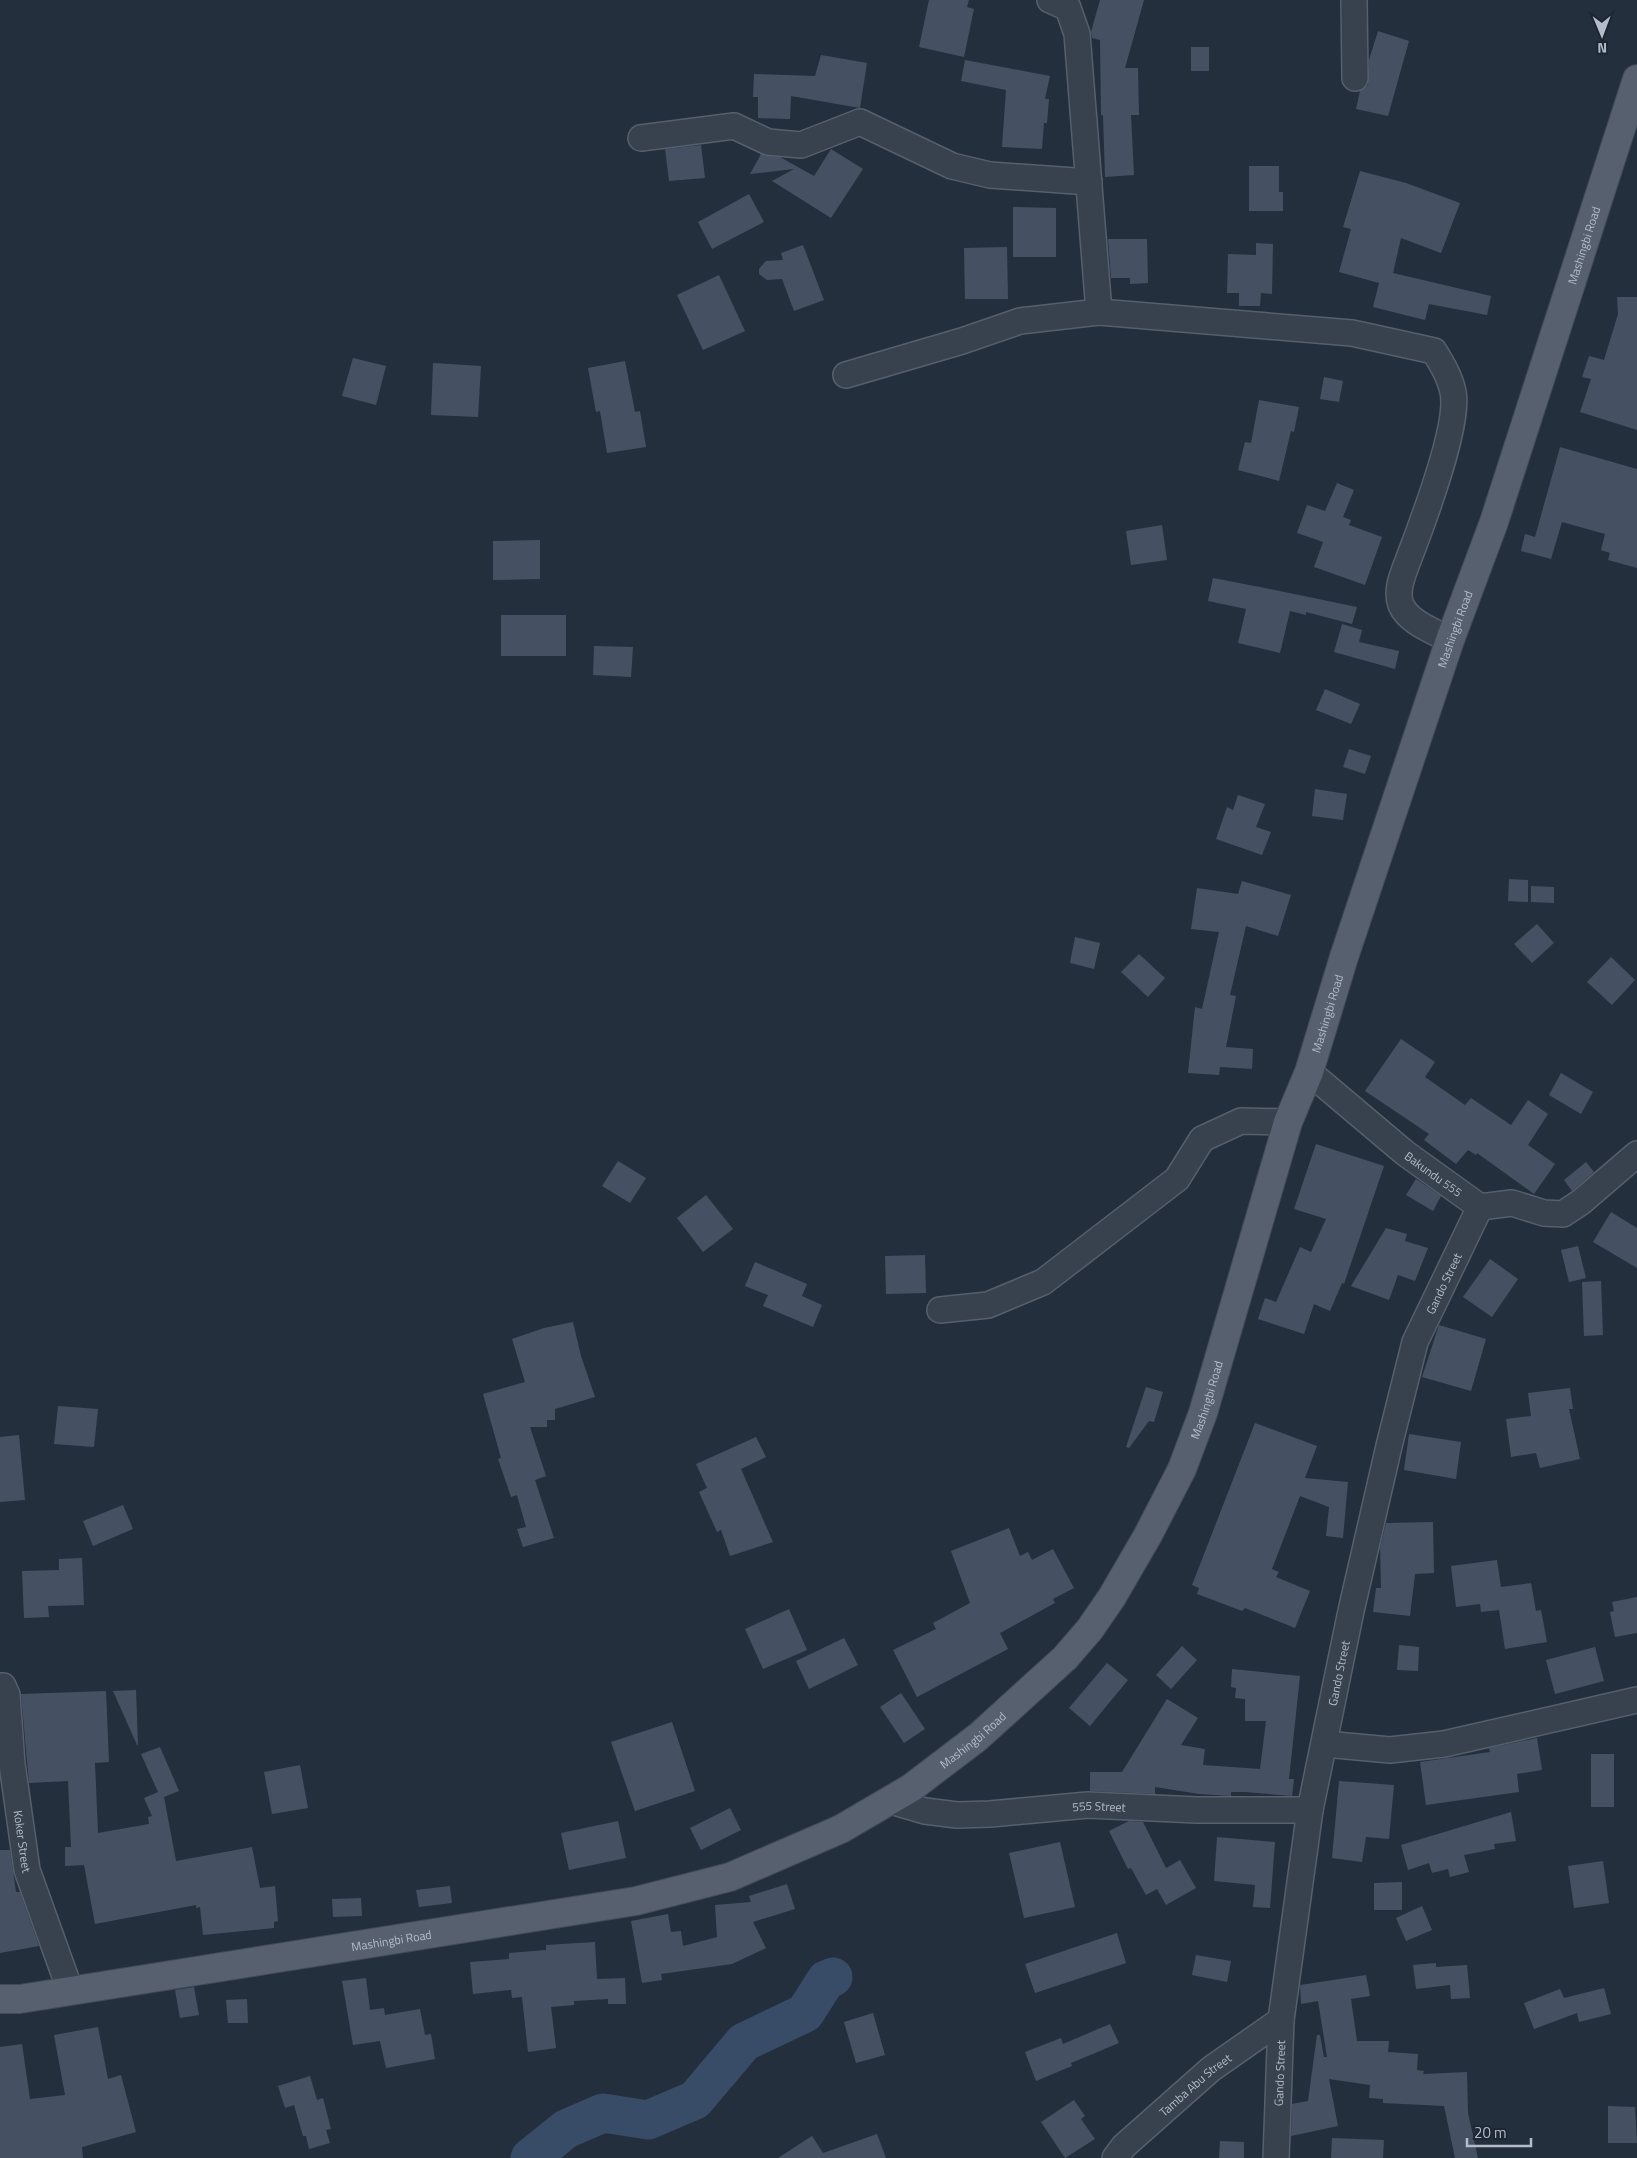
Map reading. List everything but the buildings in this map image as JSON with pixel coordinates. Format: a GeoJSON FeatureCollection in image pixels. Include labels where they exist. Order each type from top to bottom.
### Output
{"type":"FeatureCollection","features":[{"type":"Feature","properties":{"kind":"main road","name":"Mashingbi Road"},"geometry":{"type":"LineString","coordinates":[[0,1999],[20,1999],[636,1901],[708,1884],[841,1829],[891,1801],[947,1762],[1023,1699],[1065,1658],[1090,1629],[1112,1597],[1148,1535],[1182,1469],[1203,1413],[1288,1122],[1309,1072],[1344,956],[1450,640],[1494,522],[1637,79]]}},
{"type":"Feature","properties":{"kind":"street"},"geometry":{"type":"LineString","coordinates":[[1050,0],[1068,8],[1077,34],[1099,312]]}},
{"type":"Feature","properties":{"kind":"street"},"geometry":{"type":"LineString","coordinates":[[1354,0],[1355,78]]}},
{"type":"Feature","properties":{"kind":"street"},"geometry":{"type":"LineString","coordinates":[[641,138],[734,126],[768,142],[801,146],[860,122],[952,166],[990,175],[1088,182]]}},
{"type":"Feature","properties":{"kind":"street"},"geometry":{"type":"LineString","coordinates":[[846,375],[962,341],[1020,321],[1099,312],[1352,333],[1434,351],[1445,369],[1454,394],[1452,422],[1430,500],[1401,581],[1398,596],[1402,607],[1413,620],[1450,640]]}},
{"type":"Feature","properties":{"kind":"street","name":"Bakundu 555"},"geometry":{"type":"LineString","coordinates":[[1309,1072],[1405,1153],[1480,1207]]}},
{"type":"Feature","properties":{"kind":"street"},"geometry":{"type":"LineString","coordinates":[[940,1310],[988,1304],[1044,1282],[1177,1179],[1202,1139],[1241,1121],[1288,1122]]}},
{"type":"Feature","properties":{"kind":"street"},"geometry":{"type":"LineString","coordinates":[[1480,1207],[1512,1203],[1544,1213],[1563,1214],[1581,1202],[1637,1154]]}},
{"type":"Feature","properties":{"kind":"street","name":"Gando Street"},"geometry":{"type":"LineString","coordinates":[[1276,2158],[1281,2020],[1310,1810],[1351,1611],[1415,1342],[1480,1207]]}},
{"type":"Feature","properties":{"kind":"street","name":"Koker Street"},"geometry":{"type":"LineString","coordinates":[[1,1686],[7,1695],[12,1764],[27,1870],[70,1990]]}},
{"type":"Feature","properties":{"kind":"street"},"geometry":{"type":"LineString","coordinates":[[1325,1744],[1390,1750],[1444,1744],[1637,1700]]}},
{"type":"Feature","properties":{"kind":"street","name":"555 Street"},"geometry":{"type":"LineString","coordinates":[[891,1801],[925,1811],[957,1815],[990,1814],[1088,1804],[1197,1810],[1310,1810]]}},
{"type":"Feature","properties":{"kind":"street","name":"Tamba Abu Street"},"geometry":{"type":"LineString","coordinates":[[1115,2158],[1124,2146],[1211,2069],[1281,2020]]}},
{"type":"Feature","properties":{"kind":"waterway"},"geometry":{"type":"LineString","coordinates":[[530,2158],[566,2129],[603,2113],[648,2120],[695,2100],[744,2042],[805,2013],[826,1980],[833,1977]]}}]}
